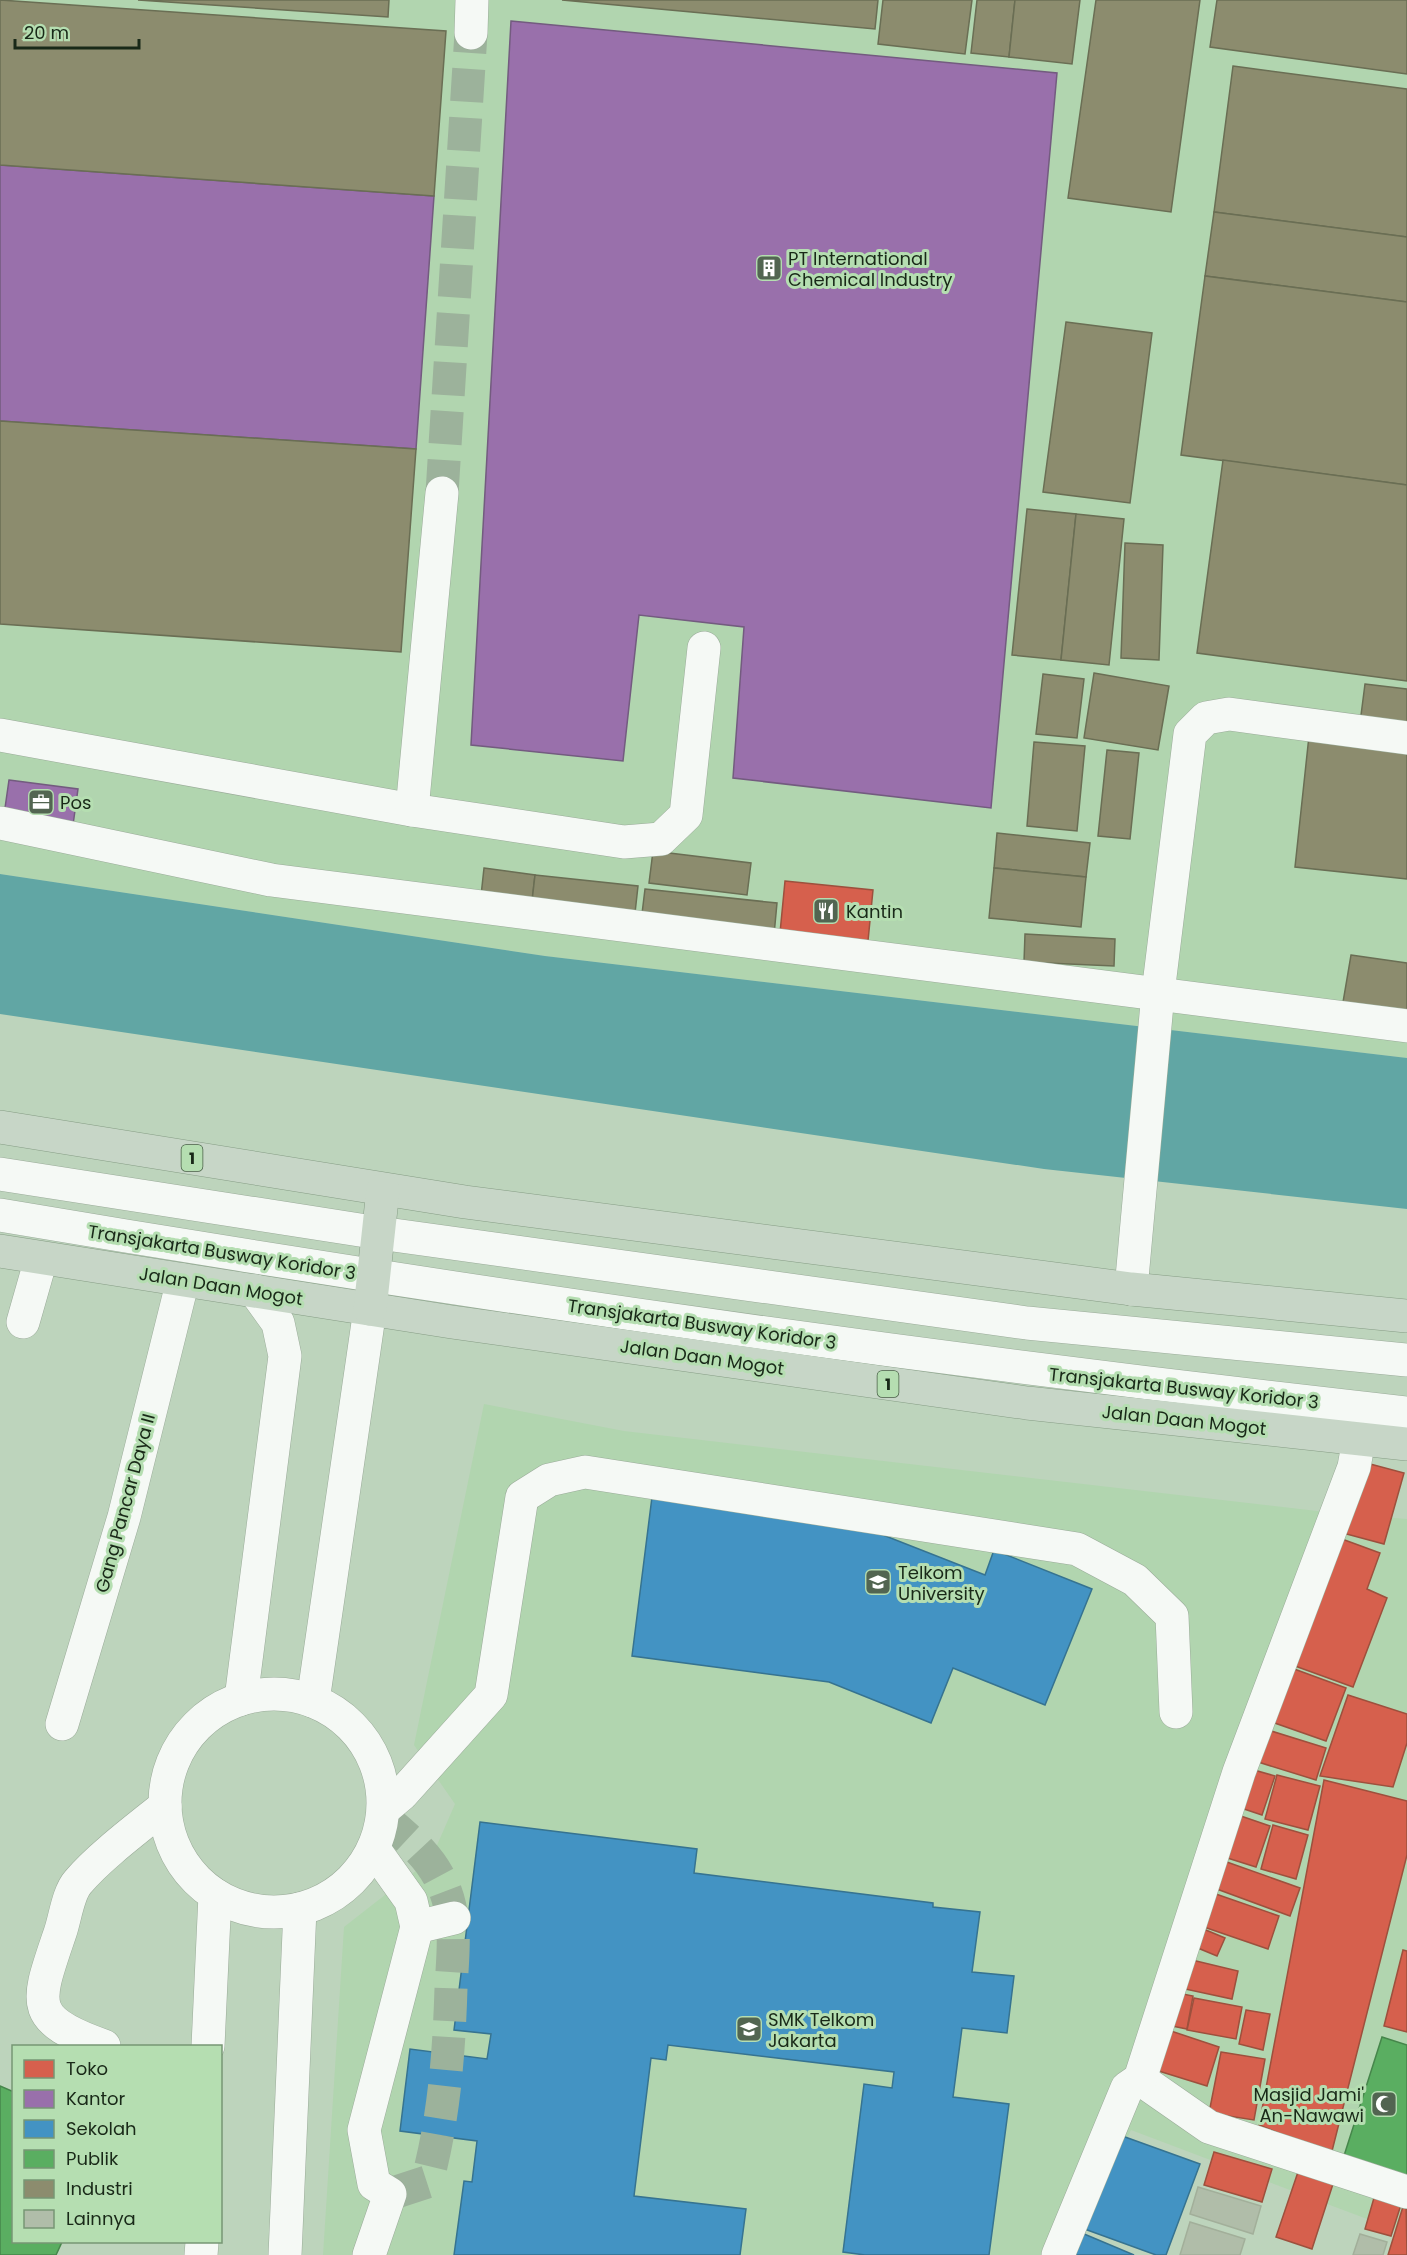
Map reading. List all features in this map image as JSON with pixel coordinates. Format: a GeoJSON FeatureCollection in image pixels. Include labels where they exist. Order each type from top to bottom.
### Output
{"type":"FeatureCollection","features":[{"type":"Feature","properties":{"kind":"highway","name":"1"},"geometry":{"type":"LineString","coordinates":[[0,1127],[383,1190],[1131,1289],[1407,1316]]}},
{"type":"Feature","properties":{"kind":"highway"},"geometry":{"type":"LineString","coordinates":[[370,1309],[383,1190]]}},
{"type":"Feature","properties":{"kind":"highway","name":"Jalan Daan Mogot"},"geometry":{"type":"LineString","coordinates":[[0,1251],[370,1309],[1027,1403],[1407,1444]]}},
{"type":"Feature","properties":{"kind":"street"},"geometry":{"type":"LineString","coordinates":[[471,33],[472,0]]}},
{"type":"Feature","properties":{"kind":"street"},"geometry":{"type":"LineString","coordinates":[[412,810],[442,493]]}},
{"type":"Feature","properties":{"kind":"street"},"geometry":{"type":"LineString","coordinates":[[0,735],[412,810],[624,842],[662,839],[686,815],[704,648]]}},
{"type":"Feature","properties":{"kind":"street"},"geometry":{"type":"LineString","coordinates":[[1131,1289],[1156,1006],[1190,734],[1206,718],[1229,714],[1407,738]]}},
{"type":"Feature","properties":{"kind":"street"},"geometry":{"type":"LineString","coordinates":[[0,823],[271,880],[1156,1006],[1407,1026]]}},
{"type":"Feature","properties":{"kind":"street"},"geometry":{"type":"LineString","coordinates":[[0,1173],[379,1233],[1027,1323],[1407,1360]]}},
{"type":"Feature","properties":{"kind":"street","name":"Transjakarta Busway Koridor 3"},"geometry":{"type":"LineString","coordinates":[[0,1215],[374,1277],[1025,1370],[1407,1413]]}},
{"type":"Feature","properties":{"kind":"street"},"geometry":{"type":"LineString","coordinates":[[23,1322],[41,1259]]}},
{"type":"Feature","properties":{"kind":"street","name":"Gang Pancar Daya II"},"geometry":{"type":"LineString","coordinates":[[62,1724],[124,1517],[183,1280]]}},
{"type":"Feature","properties":{"kind":"street"},"geometry":{"type":"LineString","coordinates":[[241,1699],[285,1356],[278,1323],[255,1291]]}},
{"type":"Feature","properties":{"kind":"street"},"geometry":{"type":"LineString","coordinates":[[313,1701],[370,1309]]}},
{"type":"Feature","properties":{"kind":"street"},"geometry":{"type":"LineString","coordinates":[[1058,2255],[1127,2088],[1140,2079],[1239,1772],[1354,1467],[1359,1439]]}},
{"type":"Feature","properties":{"kind":"street"},"geometry":{"type":"LineString","coordinates":[[384,1809],[402,1794],[491,1695],[522,1497],[549,1480],[585,1472],[1077,1549],[1135,1580],[1172,1616],[1176,1712]]}},
{"type":"Feature","properties":{"kind":"street"},"geometry":{"type":"LineString","coordinates":[[277,1694],[313,1701],[343,1718],[366,1743],[381,1774],[384,1809],[374,1848],[356,1875],[331,1897],[300,1909],[261,1911],[242,1907],[214,1895],[188,1871],[171,1840],[165,1806],[169,1771],[185,1740],[210,1714],[241,1699],[277,1694]]}},
{"type":"Feature","properties":{"kind":"street"},"geometry":{"type":"LineString","coordinates":[[102,2045],[57,2027],[47,2015],[42,2001],[45,1978],[77,1883],[165,1806]]}},
{"type":"Feature","properties":{"kind":"street"},"geometry":{"type":"LineString","coordinates":[[369,2255],[390,2194],[374,2184],[364,2130],[417,1927],[411,1901],[374,1848]]}},
{"type":"Feature","properties":{"kind":"street"},"geometry":{"type":"LineString","coordinates":[[208,2045],[214,1895]]}},
{"type":"Feature","properties":{"kind":"street"},"geometry":{"type":"LineString","coordinates":[[285,2255],[300,1909]]}},
{"type":"Feature","properties":{"kind":"street"},"geometry":{"type":"LineString","coordinates":[[417,1927],[454,1918]]}},
{"type":"Feature","properties":{"kind":"street"},"geometry":{"type":"LineString","coordinates":[[1140,2079],[1209,2127],[1407,2192]]}},
{"type":"Feature","properties":{"kind":"shaded area"},"geometry":{"type":"Polygon","coordinates":[[[0,0],[1407,0],[1407,1058],[545,956],[0,874],[0,0]]]}},
{"type":"Feature","properties":{"kind":"shaded area"},"geometry":{"type":"Polygon","coordinates":[[[484,1404],[624,1431],[1334,1513],[1407,1519],[1407,2234],[1131,2130],[1072,2255],[323,2255],[344,1927],[431,1859],[455,1804],[414,1745],[484,1404]]]}},
{"type":"Feature","properties":{"kind":"water"},"geometry":{"type":"Polygon","coordinates":[[[0,874],[545,956],[1407,1058],[1407,1209],[1044,1169],[0,1014],[0,874]]]}},
{"type":"Feature","properties":{"kind":"building: Toko","name":"Kantin"},"geometry":{"type":"Polygon","coordinates":[[[785,881],[873,890],[868,941],[780,933],[785,881]]]}},
{"type":"Feature","properties":{"kind":"building: Toko"},"geometry":{"type":"Polygon","coordinates":[[[1359,1461],[1404,1473],[1384,1544],[1339,1532],[1359,1461]]]}},
{"type":"Feature","properties":{"kind":"building: Toko"},"geometry":{"type":"Polygon","coordinates":[[[1331,1535],[1380,1553],[1367,1589],[1387,1598],[1353,1687],[1284,1662],[1331,1535]]]}},
{"type":"Feature","properties":{"kind":"building: Toko"},"geometry":{"type":"Polygon","coordinates":[[[1286,1666],[1346,1688],[1326,1741],[1266,1720],[1286,1666]]]}},
{"type":"Feature","properties":{"kind":"building: Toko"},"geometry":{"type":"Polygon","coordinates":[[[1348,1695],[1407,1714],[1407,1743],[1393,1787],[1320,1776],[1348,1695]]]}},
{"type":"Feature","properties":{"kind":"building: Toko"},"geometry":{"type":"Polygon","coordinates":[[[1268,1730],[1326,1748],[1316,1780],[1258,1762],[1268,1730]]]}},
{"type":"Feature","properties":{"kind":"building: Toko"},"geometry":{"type":"Polygon","coordinates":[[[1247,1768],[1275,1776],[1262,1815],[1235,1806],[1247,1768]]]}},
{"type":"Feature","properties":{"kind":"building: Toko"},"geometry":{"type":"Polygon","coordinates":[[[1277,1775],[1320,1786],[1308,1830],[1265,1819],[1277,1775]]]}},
{"type":"Feature","properties":{"kind":"building: Toko"},"geometry":{"type":"Polygon","coordinates":[[[1324,1780],[1407,1801],[1407,1855],[1331,2155],[1259,2125],[1324,1780]]]}},
{"type":"Feature","properties":{"kind":"building: Toko"},"geometry":{"type":"Polygon","coordinates":[[[1235,1814],[1270,1826],[1256,1867],[1221,1856],[1235,1814]]]}},
{"type":"Feature","properties":{"kind":"building: Toko"},"geometry":{"type":"Polygon","coordinates":[[[1273,1825],[1308,1835],[1296,1879],[1261,1869],[1273,1825]]]}},
{"type":"Feature","properties":{"kind":"building: Toko"},"geometry":{"type":"Polygon","coordinates":[[[1224,1861],[1300,1888],[1290,1916],[1214,1888],[1224,1861]]]}},
{"type":"Feature","properties":{"kind":"building: Toko"},"geometry":{"type":"Polygon","coordinates":[[[1213,1893],[1279,1916],[1268,1949],[1201,1926],[1213,1893]]]}},
{"type":"Feature","properties":{"kind":"building: Toko"},"geometry":{"type":"Polygon","coordinates":[[[1201,1928],[1225,1938],[1217,1956],[1193,1946],[1201,1928]]]}},
{"type":"Feature","properties":{"kind":"building: Toko"},"geometry":{"type":"Polygon","coordinates":[[[1403,1950],[1407,1951],[1407,2032],[1384,2026],[1403,1950]]]}},
{"type":"Feature","properties":{"kind":"building: Toko"},"geometry":{"type":"Polygon","coordinates":[[[1192,1960],[1238,1971],[1232,1999],[1185,1989],[1192,1960]]]}},
{"type":"Feature","properties":{"kind":"building: Toko"},"geometry":{"type":"Polygon","coordinates":[[[1173,1992],[1193,1996],[1187,2029],[1167,2025],[1173,1992]]]}},
{"type":"Feature","properties":{"kind":"building: Toko"},"geometry":{"type":"Polygon","coordinates":[[[1194,1998],[1242,2007],[1236,2039],[1187,2030],[1194,1998]]]}},
{"type":"Feature","properties":{"kind":"building: Toko"},"geometry":{"type":"Polygon","coordinates":[[[1246,2010],[1270,2014],[1263,2050],[1239,2044],[1246,2010]]]}},
{"type":"Feature","properties":{"kind":"building: Toko"},"geometry":{"type":"Polygon","coordinates":[[[1162,2028],[1219,2047],[1207,2086],[1149,2068],[1162,2028]]]}},
{"type":"Feature","properties":{"kind":"building: Toko"},"geometry":{"type":"Polygon","coordinates":[[[1221,2052],[1265,2059],[1254,2120],[1209,2113],[1221,2052]]]}},
{"type":"Feature","properties":{"kind":"building: Toko"},"geometry":{"type":"Polygon","coordinates":[[[1214,2152],[1272,2169],[1262,2202],[1204,2185],[1214,2152]]]}},
{"type":"Feature","properties":{"kind":"building: Toko"},"geometry":{"type":"Polygon","coordinates":[[[1298,2172],[1333,2184],[1312,2249],[1276,2237],[1298,2172]]]}},
{"type":"Feature","properties":{"kind":"building: Toko"},"geometry":{"type":"Polygon","coordinates":[[[1378,2184],[1405,2192],[1391,2236],[1365,2229],[1378,2184]]]}},
{"type":"Feature","properties":{"kind":"building: Toko"},"geometry":{"type":"Polygon","coordinates":[[[1406,2197],[1407,2255],[1388,2255],[1406,2197]]]}},
{"type":"Feature","properties":{"kind":"building: Kantor","name":"PT International Chemical Industry"},"geometry":{"type":"Polygon","coordinates":[[[511,21],[1057,73],[991,808],[733,778],[744,627],[639,615],[623,761],[471,745],[511,21]]]}},
{"type":"Feature","properties":{"kind":"building: Kantor"},"geometry":{"type":"Polygon","coordinates":[[[0,165],[434,196],[416,449],[0,421],[0,165]]]}},
{"type":"Feature","properties":{"kind":"building: Kantor","name":"Pos"},"geometry":{"type":"Polygon","coordinates":[[[9,780],[78,789],[73,825],[4,815],[9,780]]]}},
{"type":"Feature","properties":{"kind":"building: Sekolah"},"geometry":{"type":"Polygon","coordinates":[[[652,1497],[855,1524],[985,1575],[994,1550],[1092,1589],[1045,1705],[953,1668],[931,1723],[829,1682],[632,1656],[652,1497]]]}},
{"type":"Feature","properties":{"kind":"building: Sekolah"},"geometry":{"type":"Polygon","coordinates":[[[480,1822],[697,1849],[694,1873],[933,1903],[933,1907],[980,1912],[972,1972],[1014,1976],[1007,2033],[962,2028],[953,2097],[1009,2104],[989,2255],[865,2255],[843,2252],[864,2084],[892,2088],[894,2072],[668,2045],[666,2060],[651,2058],[634,2196],[746,2209],[740,2255],[454,2255],[464,2181],[472,2182],[477,2141],[400,2131],[410,2049],[487,2059],[491,2034],[454,2030],[480,1822]]]}},
{"type":"Feature","properties":{"kind":"building: Sekolah"},"geometry":{"type":"Polygon","coordinates":[[[1114,2133],[1200,2164],[1166,2255],[1156,2255],[1079,2227],[1114,2133]]]}},
{"type":"Feature","properties":{"kind":"building: Sekolah"},"geometry":{"type":"Polygon","coordinates":[[[1077,2231],[1134,2255],[1067,2255],[1077,2231]]]}},
{"type":"Feature","properties":{"kind":"building: Publik","name":"Masjid Jami' An-Nawawi"},"geometry":{"type":"Polygon","coordinates":[[[1382,2037],[1407,2045],[1407,2183],[1342,2162],[1382,2037]]]}},
{"type":"Feature","properties":{"kind":"building: Publik"},"geometry":{"type":"Polygon","coordinates":[[[0,2086],[12,2091],[12,2243],[62,2243],[56,2255],[0,2255],[0,2086]]]}},
{"type":"Feature","properties":{"kind":"building: Industri"},"geometry":{"type":"Polygon","coordinates":[[[0,0],[446,31],[434,196],[0,165],[0,0]]]}},
{"type":"Feature","properties":{"kind":"building: Industri"},"geometry":{"type":"Polygon","coordinates":[[[138,0],[389,0],[388,17],[138,0]]]}},
{"type":"Feature","properties":{"kind":"building: Industri"},"geometry":{"type":"Polygon","coordinates":[[[562,0],[878,0],[875,29],[562,0]]]}},
{"type":"Feature","properties":{"kind":"building: Industri"},"geometry":{"type":"Polygon","coordinates":[[[883,0],[972,0],[965,54],[878,44],[883,0]]]}},
{"type":"Feature","properties":{"kind":"building: Industri"},"geometry":{"type":"Polygon","coordinates":[[[977,0],[1015,0],[1009,57],[971,53],[977,0]]]}},
{"type":"Feature","properties":{"kind":"building: Industri"},"geometry":{"type":"Polygon","coordinates":[[[1015,0],[1080,0],[1072,64],[1009,57],[1015,0]]]}},
{"type":"Feature","properties":{"kind":"building: Industri"},"geometry":{"type":"Polygon","coordinates":[[[1096,0],[1200,0],[1171,212],[1068,198],[1096,0]]]}},
{"type":"Feature","properties":{"kind":"building: Industri"},"geometry":{"type":"Polygon","coordinates":[[[1217,0],[1407,0],[1407,74],[1210,47],[1217,0]]]}},
{"type":"Feature","properties":{"kind":"building: Industri"},"geometry":{"type":"Polygon","coordinates":[[[1233,66],[1407,89],[1407,237],[1214,212],[1233,66]]]}},
{"type":"Feature","properties":{"kind":"building: Industri"},"geometry":{"type":"Polygon","coordinates":[[[1214,212],[1407,237],[1407,302],[1205,276],[1214,212]]]}},
{"type":"Feature","properties":{"kind":"building: Industri"},"geometry":{"type":"Polygon","coordinates":[[[1205,276],[1407,302],[1407,485],[1181,455],[1205,276]]]}},
{"type":"Feature","properties":{"kind":"building: Industri"},"geometry":{"type":"Polygon","coordinates":[[[1066,322],[1152,333],[1130,503],[1043,492],[1066,322]]]}},
{"type":"Feature","properties":{"kind":"building: Industri"},"geometry":{"type":"Polygon","coordinates":[[[0,421],[416,449],[401,652],[0,624],[0,421]]]}},
{"type":"Feature","properties":{"kind":"building: Industri"},"geometry":{"type":"Polygon","coordinates":[[[1223,460],[1407,485],[1407,681],[1197,653],[1223,460]]]}},
{"type":"Feature","properties":{"kind":"building: Industri"},"geometry":{"type":"Polygon","coordinates":[[[1027,509],[1076,514],[1061,660],[1012,655],[1027,509]]]}},
{"type":"Feature","properties":{"kind":"building: Industri"},"geometry":{"type":"Polygon","coordinates":[[[1076,514],[1124,519],[1109,665],[1061,660],[1076,514]]]}},
{"type":"Feature","properties":{"kind":"building: Industri"},"geometry":{"type":"Polygon","coordinates":[[[1125,543],[1163,545],[1159,660],[1121,658],[1125,543]]]}},
{"type":"Feature","properties":{"kind":"building: Industri"},"geometry":{"type":"Polygon","coordinates":[[[1094,673],[1169,686],[1158,750],[1084,738],[1094,673]]]}},
{"type":"Feature","properties":{"kind":"building: Industri"},"geometry":{"type":"Polygon","coordinates":[[[1043,674],[1084,679],[1077,738],[1036,734],[1043,674]]]}},
{"type":"Feature","properties":{"kind":"building: Industri"},"geometry":{"type":"Polygon","coordinates":[[[1365,684],[1407,689],[1407,729],[1360,723],[1365,684]]]}},
{"type":"Feature","properties":{"kind":"building: Industri"},"geometry":{"type":"Polygon","coordinates":[[[1309,736],[1407,746],[1407,879],[1295,867],[1309,736]]]}},
{"type":"Feature","properties":{"kind":"building: Industri"},"geometry":{"type":"Polygon","coordinates":[[[1034,742],[1085,746],[1077,831],[1027,826],[1034,742]]]}},
{"type":"Feature","properties":{"kind":"building: Industri"},"geometry":{"type":"Polygon","coordinates":[[[1107,750],[1139,753],[1130,839],[1098,836],[1107,750]]]}},
{"type":"Feature","properties":{"kind":"building: Industri"},"geometry":{"type":"Polygon","coordinates":[[[997,833],[1090,843],[1086,877],[994,868],[997,833]]]}},
{"type":"Feature","properties":{"kind":"building: Industri"},"geometry":{"type":"Polygon","coordinates":[[[653,851],[751,863],[747,895],[649,883],[653,851]]]}},
{"type":"Feature","properties":{"kind":"building: Industri"},"geometry":{"type":"Polygon","coordinates":[[[484,868],[535,875],[531,910],[480,905],[484,868]]]}},
{"type":"Feature","properties":{"kind":"building: Industri"},"geometry":{"type":"Polygon","coordinates":[[[994,868],[1086,877],[1081,927],[989,918],[994,868]]]}},
{"type":"Feature","properties":{"kind":"building: Industri"},"geometry":{"type":"Polygon","coordinates":[[[535,875],[638,886],[634,922],[531,910],[535,875]]]}},
{"type":"Feature","properties":{"kind":"building: Industri"},"geometry":{"type":"Polygon","coordinates":[[[645,889],[777,903],[774,935],[641,922],[645,889]]]}},
{"type":"Feature","properties":{"kind":"building: Industri"},"geometry":{"type":"Polygon","coordinates":[[[1025,934],[1115,939],[1114,966],[1024,962],[1025,934]]]}},
{"type":"Feature","properties":{"kind":"building: Industri"},"geometry":{"type":"Polygon","coordinates":[[[1351,955],[1407,963],[1407,1018],[1342,1008],[1351,955]]]}},
{"type":"Feature","properties":{"kind":"building: Lainnya"},"geometry":{"type":"Polygon","coordinates":[[[1198,2187],[1261,2206],[1253,2234],[1190,2214],[1198,2187]]]}},
{"type":"Feature","properties":{"kind":"building: Lainnya"},"geometry":{"type":"Polygon","coordinates":[[[1190,2222],[1245,2239],[1240,2255],[1180,2255],[1190,2222]]]}},
{"type":"Feature","properties":{"kind":"building: Lainnya"},"geometry":{"type":"Polygon","coordinates":[[[1360,2234],[1387,2242],[1383,2255],[1353,2255],[1360,2234]]]}},
{"type":"Feature","properties":{"kind":"tunnel"},"geometry":{"type":"LineString","coordinates":[[442,493],[471,33]]}},
{"type":"Feature","properties":{"kind":"tunnel"},"geometry":{"type":"LineString","coordinates":[[383,1817],[415,1846],[436,1871],[450,1907],[453,1933],[447,2062],[442,2110],[433,2158],[427,2182],[390,2194]]}},
{"type":"Feature","properties":{"kind":"place","name":"PT International Chemical Industry"},"geometry":{"type":"Point","coordinates":[769,268]}},
{"type":"Feature","properties":{"kind":"place","name":"Pos"},"geometry":{"type":"Point","coordinates":[41,802]}},
{"type":"Feature","properties":{"kind":"place","name":"Kantin"},"geometry":{"type":"Point","coordinates":[826,911]}},
{"type":"Feature","properties":{"kind":"place","name":"Telkom University"},"geometry":{"type":"Point","coordinates":[878,1582]}},
{"type":"Feature","properties":{"kind":"place","name":"SMK Telkom Jakarta"},"geometry":{"type":"Point","coordinates":[749,2029]}},
{"type":"Feature","properties":{"kind":"place","name":"Masjid Jami' An-Nawawi"},"geometry":{"type":"Point","coordinates":[1384,2104]}}]}
